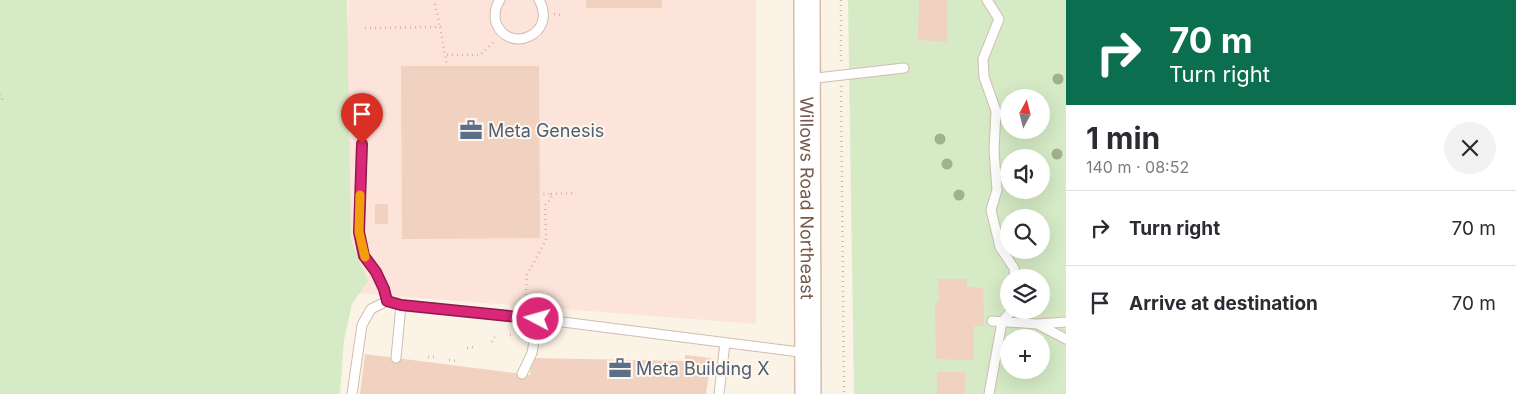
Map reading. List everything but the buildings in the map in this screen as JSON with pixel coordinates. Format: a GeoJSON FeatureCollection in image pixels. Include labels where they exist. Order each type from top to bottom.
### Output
{"type":"FeatureCollection","features":[{"type":"Feature","properties":{"kind":"main road","name":"Willows Road Northeast"},"geometry":{"type":"LineString","coordinates":[[807,0],[808,394]]}},
{"type":"Feature","properties":{"kind":"lane"},"geometry":{"type":"LineString","coordinates":[[500,0],[495,11],[498,27],[512,38],[520,39],[528,38],[540,28],[544,14],[539,0]]}},
{"type":"Feature","properties":{"kind":"lane"},"geometry":{"type":"LineString","coordinates":[[986,0],[1000,19],[984,59],[984,77],[996,112],[994,151],[998,190],[991,210],[1000,247],[1014,269]]}},
{"type":"Feature","properties":{"kind":"lane"},"geometry":{"type":"LineString","coordinates":[[808,78],[904,68]]}},
{"type":"Feature","properties":{"kind":"lane"},"geometry":{"type":"LineString","coordinates":[[362,144],[359,232],[364,256],[376,272],[387,301]]}},
{"type":"Feature","properties":{"kind":"lane"},"geometry":{"type":"LineString","coordinates":[[352,394],[362,325],[370,308],[387,301],[401,305],[538,319],[808,353]]}},
{"type":"Feature","properties":{"kind":"lane"},"geometry":{"type":"LineString","coordinates":[[396,358],[401,305]]}},
{"type":"Feature","properties":{"kind":"lane"},"geometry":{"type":"LineString","coordinates":[[522,374],[532,353],[538,319]]}},
{"type":"Feature","properties":{"kind":"lane"},"geometry":{"type":"LineString","coordinates":[[989,394],[997,322],[1001,319]]}},
{"type":"Feature","properties":{"kind":"lane"},"geometry":{"type":"LineString","coordinates":[[997,322],[1036,324],[1066,322]]}},
{"type":"Feature","properties":{"kind":"lane"},"geometry":{"type":"LineString","coordinates":[[1036,324],[1066,340]]}},
{"type":"Feature","properties":{"kind":"lane"},"geometry":{"type":"LineString","coordinates":[[719,394],[725,343]]}},
{"type":"Feature","properties":{"kind":"path"},"geometry":{"type":"LineString","coordinates":[[841,0],[841,60]]}},
{"type":"Feature","properties":{"kind":"path"},"geometry":{"type":"LineString","coordinates":[[435,4],[447,55],[447,66]]}},
{"type":"Feature","properties":{"kind":"path"},"geometry":{"type":"LineString","coordinates":[[413,27],[413,32]]}},
{"type":"Feature","properties":{"kind":"path"},"geometry":{"type":"LineString","coordinates":[[365,28],[440,27]]}},
{"type":"Feature","properties":{"kind":"path"},"geometry":{"type":"LineString","coordinates":[[447,55],[480,55],[497,40]]}},
{"type":"Feature","properties":{"kind":"path"},"geometry":{"type":"LineString","coordinates":[[841,88],[844,394]]}},
{"type":"Feature","properties":{"kind":"path"},"geometry":{"type":"LineString","coordinates":[[0,94],[2,99],[0,102]]}},
{"type":"Feature","properties":{"kind":"path"},"geometry":{"type":"LineString","coordinates":[[540,194],[576,193]]}},
{"type":"Feature","properties":{"kind":"path"},"geometry":{"type":"LineString","coordinates":[[525,305],[528,274],[546,240],[546,205],[551,199],[551,194]]}},
{"type":"Feature","properties":{"kind":"path"},"geometry":{"type":"LineString","coordinates":[[492,342],[495,337]]}},
{"type":"Feature","properties":{"kind":"path"},"geometry":{"type":"LineString","coordinates":[[467,348],[473,347]]}},
{"type":"Feature","properties":{"kind":"path"},"geometry":{"type":"LineString","coordinates":[[428,357],[435,358]]}},
{"type":"Feature","properties":{"kind":"path"},"geometry":{"type":"LineString","coordinates":[[450,360],[456,361]]}},
{"type":"Feature","properties":{"kind":"shaded area"},"geometry":{"type":"Polygon","coordinates":[[[349,0],[756,0],[756,324],[330,291],[349,0]]]}},
{"type":"Feature","properties":{"kind":"green space"},"geometry":{"type":"Polygon","coordinates":[[[0,0],[347,0],[351,241],[368,281],[352,304],[344,340],[340,394],[0,394],[0,0]]]}},
{"type":"Feature","properties":{"kind":"green space"},"geometry":{"type":"Polygon","coordinates":[[[848,0],[1066,0],[1066,394],[854,394],[848,0]]]}},
{"type":"Feature","properties":{"kind":"slow traffic"},"geometry":{"type":"LineString","coordinates":[[360,195],[359,232],[365,257]]}},
{"type":"Feature","properties":{"kind":"place","name":"Meta Genesis"},"geometry":{"type":"Point","coordinates":[471,130]}},
{"type":"Feature","properties":{"kind":"place","name":"Meta Building X"},"geometry":{"type":"Point","coordinates":[620,368]}},
{"type":"Feature","properties":{"kind":"route"},"geometry":{"type":"LineString","coordinates":[[362,144],[359,232],[364,256],[376,272],[387,301],[401,305],[538,319]]}}]}
